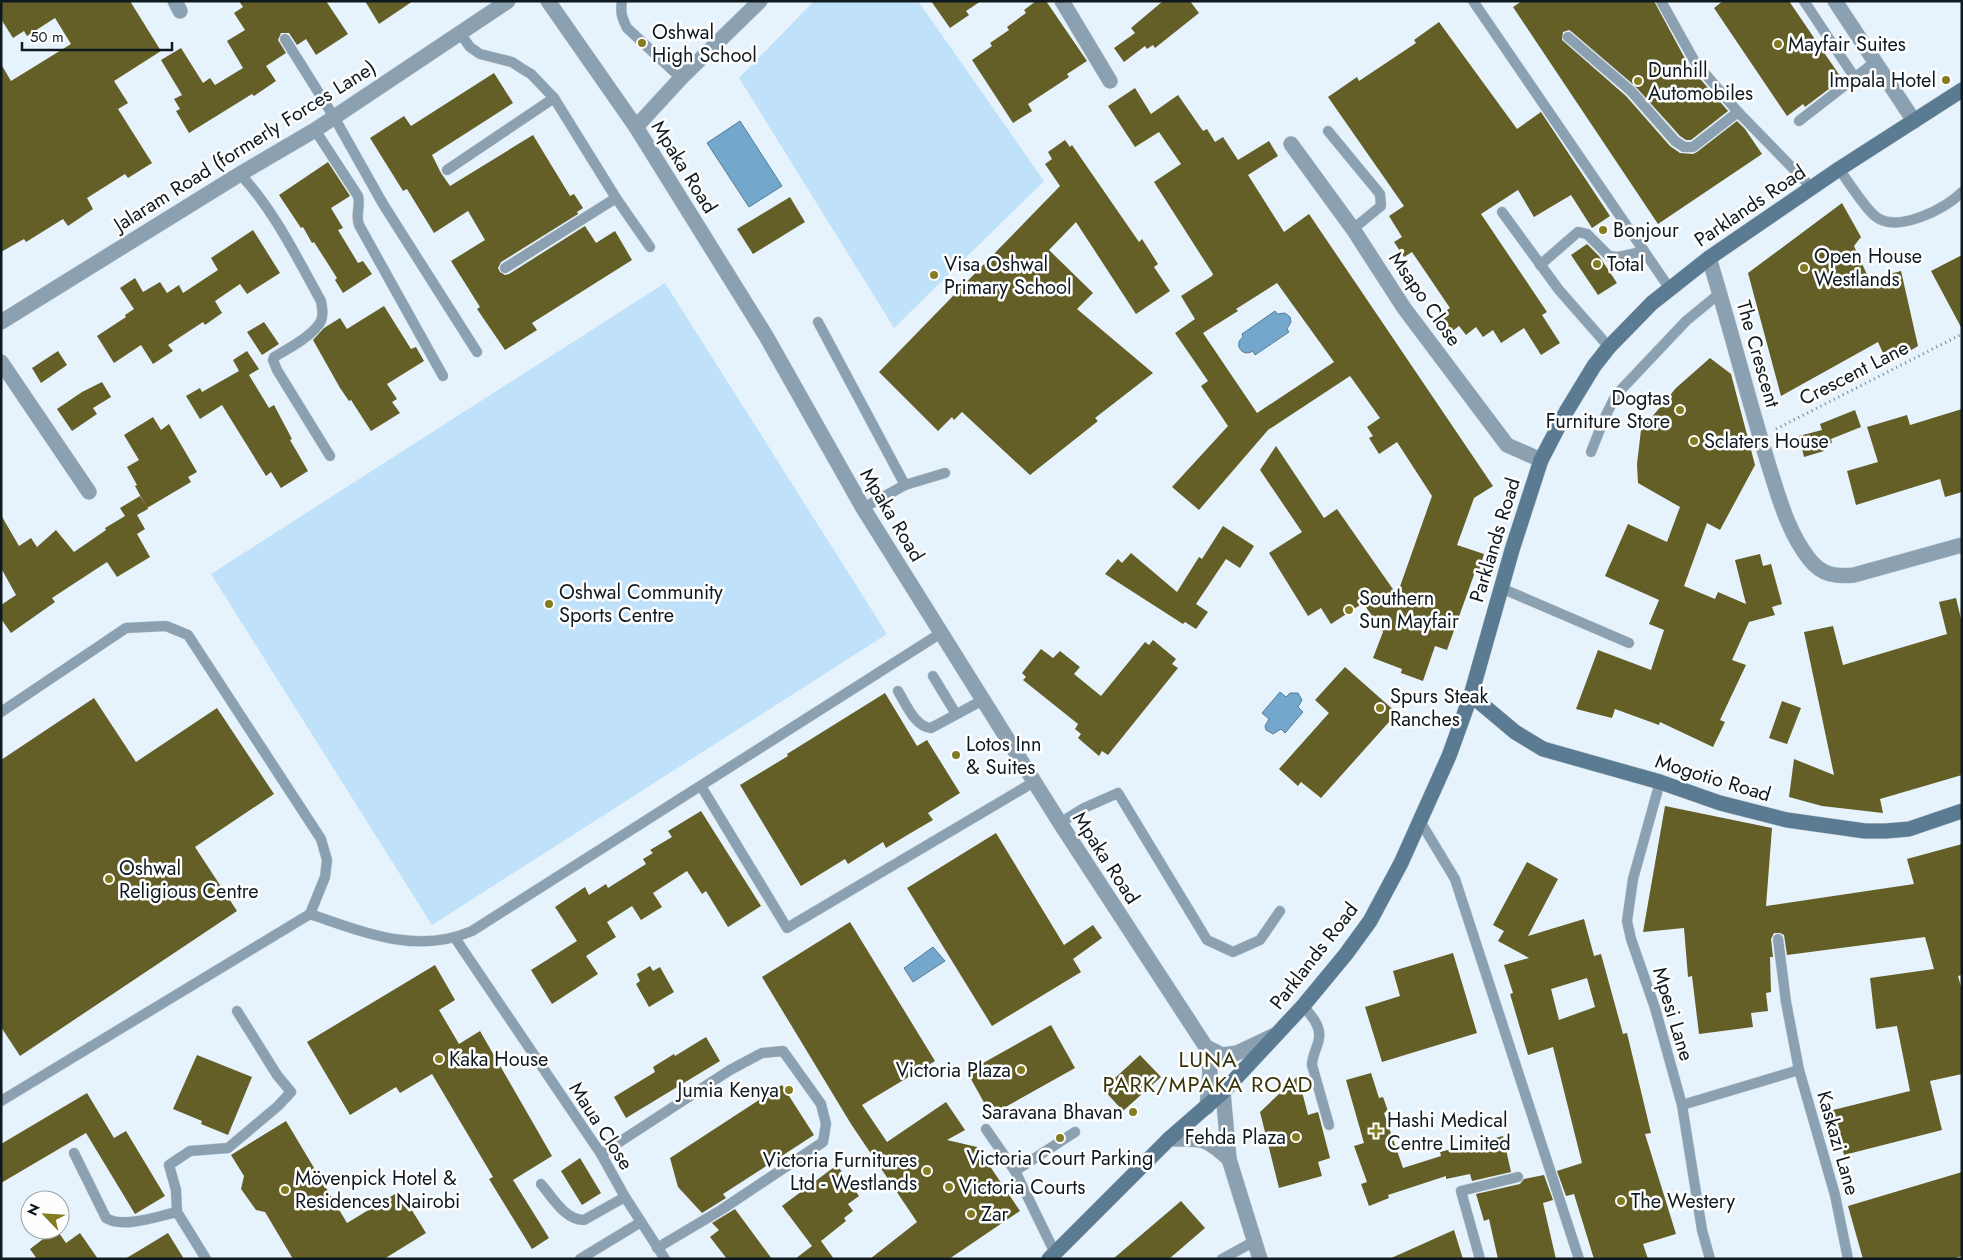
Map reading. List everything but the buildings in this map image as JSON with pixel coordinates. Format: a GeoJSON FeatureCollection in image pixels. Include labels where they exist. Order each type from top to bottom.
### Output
{"type":"FeatureCollection","features":[{"type":"Feature","properties":{"kind":"main road","name":"Parklands Road"},"geometry":{"type":"LineString","coordinates":[[1052,1256],[1169,1139],[1223,1092],[1303,1006],[1346,954],[1370,920],[1401,863],[1449,756],[1471,695],[1501,588],[1541,460],[1566,412],[1594,366],[1609,347],[1652,303],[1709,258],[1962,90]]}},
{"type":"Feature","properties":{"kind":"main road","name":"Mogotio Road"},"geometry":{"type":"LineString","coordinates":[[1471,695],[1515,732],[1543,749],[1660,782],[1720,803],[1787,820],[1865,831],[1909,829],[1962,811]]}},
{"type":"Feature","properties":{"kind":"street","name":"Jalaram Road (formerly Forces Lane)"},"geometry":{"type":"LineString","coordinates":[[1,322],[240,174],[315,130],[508,1]]}},
{"type":"Feature","properties":{"kind":"street","name":"Mpaka Road"},"geometry":{"type":"LineString","coordinates":[[548,1],[636,127],[766,336],[863,508],[1060,823],[1206,1047],[1210,1071],[1207,1107]]}},
{"type":"Feature","properties":{"kind":"street"},"geometry":{"type":"LineString","coordinates":[[636,127],[681,78],[760,1]]}},
{"type":"Feature","properties":{"kind":"street"},"geometry":{"type":"LineString","coordinates":[[1062,1],[1110,81]]}},
{"type":"Feature","properties":{"kind":"street"},"geometry":{"type":"LineString","coordinates":[[1835,1],[1914,121]]}},
{"type":"Feature","properties":{"kind":"street","name":"Msapo Close"},"geometry":{"type":"LineString","coordinates":[[1291,144],[1353,229],[1404,308],[1507,445],[1541,460]]}},
{"type":"Feature","properties":{"kind":"street","name":"The Crescent"},"geometry":{"type":"LineString","coordinates":[[1709,258],[1780,502],[1796,537],[1810,561],[1819,570],[1830,576],[1839,577],[1854,575],[1962,545]]}},
{"type":"Feature","properties":{"kind":"street"},"geometry":{"type":"LineString","coordinates":[[1,362],[89,492]]}},
{"type":"Feature","properties":{"kind":"street"},"geometry":{"type":"LineString","coordinates":[[1206,1047],[1222,1055],[1237,1053],[1275,1035]]}},
{"type":"Feature","properties":{"kind":"street"},"geometry":{"type":"LineString","coordinates":[[1223,1092],[1229,1159],[1260,1259]]}},
{"type":"Feature","properties":{"kind":"street"},"geometry":{"type":"LineString","coordinates":[[1169,1139],[1199,1139],[1212,1143],[1229,1159]]}},
{"type":"Feature","properties":{"kind":"lane"},"geometry":{"type":"LineString","coordinates":[[622,1],[620,10],[627,28],[681,78]]}},
{"type":"Feature","properties":{"kind":"lane"},"geometry":{"type":"LineString","coordinates":[[1473,1],[1670,289]]}},
{"type":"Feature","properties":{"kind":"lane"},"geometry":{"type":"LineString","coordinates":[[1661,1],[1695,62],[1738,112],[1812,188]]}},
{"type":"Feature","properties":{"kind":"lane"},"geometry":{"type":"LineString","coordinates":[[1804,1],[1855,78]]}},
{"type":"Feature","properties":{"kind":"lane"},"geometry":{"type":"LineString","coordinates":[[459,32],[470,47],[480,54],[512,62],[531,74],[554,98],[616,198],[650,247]]}},
{"type":"Feature","properties":{"kind":"lane"},"geometry":{"type":"LineString","coordinates":[[1568,37],[1631,91],[1674,141],[1684,147],[1693,147],[1738,112]]}},
{"type":"Feature","properties":{"kind":"lane"},"geometry":{"type":"LineString","coordinates":[[285,39],[334,117],[383,204],[477,352]]}},
{"type":"Feature","properties":{"kind":"lane"},"geometry":{"type":"LineString","coordinates":[[1799,121],[1875,62]]}},
{"type":"Feature","properties":{"kind":"lane"},"geometry":{"type":"LineString","coordinates":[[447,170],[554,98]]}},
{"type":"Feature","properties":{"kind":"lane"},"geometry":{"type":"LineString","coordinates":[[315,130],[358,196],[360,203],[356,219],[443,376]]}},
{"type":"Feature","properties":{"kind":"lane"},"geometry":{"type":"LineString","coordinates":[[1328,131],[1380,194],[1381,206],[1353,229]]}},
{"type":"Feature","properties":{"kind":"lane"},"geometry":{"type":"LineString","coordinates":[[1839,170],[1875,216],[1889,222],[1919,219],[1956,198],[1962,192]]}},
{"type":"Feature","properties":{"kind":"lane"},"geometry":{"type":"LineString","coordinates":[[240,174],[262,200],[321,301],[323,310],[318,325],[294,345],[274,357],[273,360],[277,370],[330,456]]}},
{"type":"Feature","properties":{"kind":"lane"},"geometry":{"type":"LineString","coordinates":[[505,268],[616,198]]}},
{"type":"Feature","properties":{"kind":"lane"},"geometry":{"type":"LineString","coordinates":[[1502,212],[1559,290],[1609,347]]}},
{"type":"Feature","properties":{"kind":"lane"},"geometry":{"type":"LineString","coordinates":[[1540,265],[1578,232],[1587,234],[1609,256],[1618,257],[1644,251]]}},
{"type":"Feature","properties":{"kind":"lane"},"geometry":{"type":"LineString","coordinates":[[1591,452],[1616,395],[1680,328],[1720,293]]}},
{"type":"Feature","properties":{"kind":"lane"},"geometry":{"type":"LineString","coordinates":[[818,322],[905,485]]}},
{"type":"Feature","properties":{"kind":"lane"},"geometry":{"type":"LineString","coordinates":[[863,508],[905,485],[945,473]]}},
{"type":"Feature","properties":{"kind":"lane"},"geometry":{"type":"LineString","coordinates":[[1501,588],[1629,643]]}},
{"type":"Feature","properties":{"kind":"lane"},"geometry":{"type":"LineString","coordinates":[[1,712],[126,628],[166,626],[188,634],[320,839],[327,860],[325,876],[310,914],[1,1101]]}},
{"type":"Feature","properties":{"kind":"lane"},"geometry":{"type":"LineString","coordinates":[[310,914],[370,934],[407,942],[455,938],[472,931],[941,633]]}},
{"type":"Feature","properties":{"kind":"lane"},"geometry":{"type":"LineString","coordinates":[[934,676],[956,714]]}},
{"type":"Feature","properties":{"kind":"lane"},"geometry":{"type":"LineString","coordinates":[[898,691],[919,724],[925,728],[931,728],[983,700]]}},
{"type":"Feature","properties":{"kind":"lane"},"geometry":{"type":"LineString","coordinates":[[701,786],[787,928],[1034,782]]}},
{"type":"Feature","properties":{"kind":"lane","name":"Mpesi Lane"},"geometry":{"type":"LineString","coordinates":[[1660,782],[1633,880],[1626,921],[1655,1008],[1682,1105],[1702,1230],[1710,1259]]}},
{"type":"Feature","properties":{"kind":"lane"},"geometry":{"type":"LineString","coordinates":[[1060,823],[1084,808],[1118,792],[1207,940],[1233,952],[1260,940],[1280,911]]}},
{"type":"Feature","properties":{"kind":"lane"},"geometry":{"type":"LineString","coordinates":[[1420,821],[1455,879],[1579,1259]]}},
{"type":"Feature","properties":{"kind":"lane","name":"Maua Close"},"geometry":{"type":"LineString","coordinates":[[455,938],[601,1154],[625,1198],[665,1259]]}},
{"type":"Feature","properties":{"kind":"lane","name":"Kaskazi Lane"},"geometry":{"type":"LineString","coordinates":[[1778,939],[1786,1002],[1800,1070],[1835,1195],[1848,1259]]}},
{"type":"Feature","properties":{"kind":"lane"},"geometry":{"type":"LineString","coordinates":[[1303,1006],[1316,1022],[1319,1030],[1320,1037],[1312,1058],[1312,1065],[1329,1125]]}},
{"type":"Feature","properties":{"kind":"lane"},"geometry":{"type":"LineString","coordinates":[[206,1259],[177,1212],[176,1190],[169,1165],[190,1150],[228,1148],[278,1106],[291,1092],[277,1075],[237,1011]]}},
{"type":"Feature","properties":{"kind":"lane"},"geometry":{"type":"LineString","coordinates":[[601,1154],[730,1070],[762,1053],[783,1051],[821,1104],[826,1124],[823,1142],[721,1210],[657,1248]]}},
{"type":"Feature","properties":{"kind":"lane"},"geometry":{"type":"LineString","coordinates":[[1682,1105],[1800,1070]]}},
{"type":"Feature","properties":{"kind":"lane"},"geometry":{"type":"LineString","coordinates":[[986,1129],[1015,1171],[1052,1256]]}},
{"type":"Feature","properties":{"kind":"lane"},"geometry":{"type":"LineString","coordinates":[[1015,1171],[1075,1132]]}},
{"type":"Feature","properties":{"kind":"lane"},"geometry":{"type":"LineString","coordinates":[[74,1153],[106,1218],[112,1222],[122,1223],[177,1212]]}},
{"type":"Feature","properties":{"kind":"lane"},"geometry":{"type":"LineString","coordinates":[[1480,1259],[1461,1191],[1518,1177]]}},
{"type":"Feature","properties":{"kind":"lane"},"geometry":{"type":"LineString","coordinates":[[541,1184],[569,1217],[578,1220],[584,1220],[625,1198]]}},
{"type":"Feature","properties":{"kind":"lane"},"geometry":{"type":"LineString","coordinates":[[580,1259],[641,1222]]}},
{"type":"Feature","properties":{"kind":"lane"},"geometry":{"type":"LineString","coordinates":[[1222,1259],[1255,1241]]}},
{"type":"Feature","properties":{"kind":"path","name":"Crescent Lane"},"geometry":{"type":"LineString","coordinates":[[1760,438],[1962,334]]}},
{"type":"Feature","properties":{"kind":"shaded area"},"geometry":{"type":"Polygon","coordinates":[[[814,1],[918,1],[1044,181],[894,328],[739,78],[814,1]]]}},
{"type":"Feature","properties":{"kind":"shaded area"},"geometry":{"type":"Polygon","coordinates":[[[740,121],[782,186],[749,207],[707,143],[740,121]]]}},
{"type":"Feature","properties":{"kind":"shaded area","name":"Oshwal Community Sports Centre"},"geometry":{"type":"Polygon","coordinates":[[[665,283],[887,634],[432,925],[211,574],[665,283]]]}},
{"type":"Feature","properties":{"kind":"shaded area"},"geometry":{"type":"Polygon","coordinates":[[[1275,311],[1277,314],[1285,313],[1290,317],[1291,322],[1287,329],[1289,332],[1255,355],[1253,351],[1245,353],[1242,351],[1239,343],[1243,337],[1242,334],[1275,311]]]}},
{"type":"Feature","properties":{"kind":"shaded area"},"geometry":{"type":"Polygon","coordinates":[[[1280,692],[1286,697],[1290,693],[1298,693],[1302,700],[1298,707],[1303,712],[1285,733],[1281,729],[1273,734],[1266,730],[1265,726],[1269,719],[1262,713],[1280,692]]]}},
{"type":"Feature","properties":{"kind":"shaded area"},"geometry":{"type":"Polygon","coordinates":[[[933,947],[945,961],[913,982],[904,968],[933,947]]]}},
{"type":"Feature","properties":{"kind":"place","name":"Oshwal High School"},"geometry":{"type":"Point","coordinates":[642,43]}},
{"type":"Feature","properties":{"kind":"place","name":"Mayfair Suites"},"geometry":{"type":"Point","coordinates":[1778,44]}},
{"type":"Feature","properties":{"kind":"place","name":"Impala Hotel"},"geometry":{"type":"Point","coordinates":[1946,80]}},
{"type":"Feature","properties":{"kind":"place","name":"Dunhill Automobiles"},"geometry":{"type":"Point","coordinates":[1638,81]}},
{"type":"Feature","properties":{"kind":"place","name":"Bonjour"},"geometry":{"type":"Point","coordinates":[1603,230]}},
{"type":"Feature","properties":{"kind":"place","name":"Total"},"geometry":{"type":"Point","coordinates":[1597,264]}},
{"type":"Feature","properties":{"kind":"place","name":"Open House Westlands"},"geometry":{"type":"Point","coordinates":[1804,268]}},
{"type":"Feature","properties":{"kind":"place","name":"Visa Oshwal Primary School"},"geometry":{"type":"Point","coordinates":[934,275]}},
{"type":"Feature","properties":{"kind":"place","name":"Dogtas Furniture Store"},"geometry":{"type":"Point","coordinates":[1680,410]}},
{"type":"Feature","properties":{"kind":"place","name":"Sclaters House"},"geometry":{"type":"Point","coordinates":[1694,441]}},
{"type":"Feature","properties":{"kind":"place","name":"Oshwal Community Sports Centre"},"geometry":{"type":"Point","coordinates":[549,604]}},
{"type":"Feature","properties":{"kind":"place","name":"Southern Sun Mayfair"},"geometry":{"type":"Point","coordinates":[1349,610]}},
{"type":"Feature","properties":{"kind":"place","name":"Spurs Steak Ranches"},"geometry":{"type":"Point","coordinates":[1380,708]}},
{"type":"Feature","properties":{"kind":"place","name":"Lotos Inn & Suites"},"geometry":{"type":"Point","coordinates":[956,755]}},
{"type":"Feature","properties":{"kind":"place","name":"Oshwal Religious Centre"},"geometry":{"type":"Point","coordinates":[109,879]}},
{"type":"Feature","properties":{"kind":"place","name":"Kaka House"},"geometry":{"type":"Point","coordinates":[439,1059]}},
{"type":"Feature","properties":{"kind":"place","name":"Victoria Plaza"},"geometry":{"type":"Point","coordinates":[1021,1070]}},
{"type":"Feature","properties":{"kind":"place","name":"Jumia Kenya"},"geometry":{"type":"Point","coordinates":[789,1090]}},
{"type":"Feature","properties":{"kind":"place","name":"Saravana Bhavan"},"geometry":{"type":"Point","coordinates":[1133,1112]}},
{"type":"Feature","properties":{"kind":"place","name":"Hashi Medical Centre Limited"},"geometry":{"type":"Point","coordinates":[1376,1131]}},
{"type":"Feature","properties":{"kind":"place","name":"Fehda Plaza"},"geometry":{"type":"Point","coordinates":[1296,1137]}},
{"type":"Feature","properties":{"kind":"place","name":"Victoria Court Parking"},"geometry":{"type":"Point","coordinates":[1060,1138]}},
{"type":"Feature","properties":{"kind":"place","name":"Victoria Furnitures Ltd - Westlands"},"geometry":{"type":"Point","coordinates":[927,1171]}},
{"type":"Feature","properties":{"kind":"place","name":"Victoria Courts"},"geometry":{"type":"Point","coordinates":[949,1187]}},
{"type":"Feature","properties":{"kind":"place","name":"Mövenpick Hotel & Residences Nairobi"},"geometry":{"type":"Point","coordinates":[285,1190]}},
{"type":"Feature","properties":{"kind":"place","name":"The Westery"},"geometry":{"type":"Point","coordinates":[1621,1201]}},
{"type":"Feature","properties":{"kind":"place","name":"Zar"},"geometry":{"type":"Point","coordinates":[971,1214]}},
{"type":"Feature","properties":{"kind":"district","name":"LUNA PARK/MPAKA ROAD"},"geometry":{"type":"Point","coordinates":[1208,1072]}}]}
